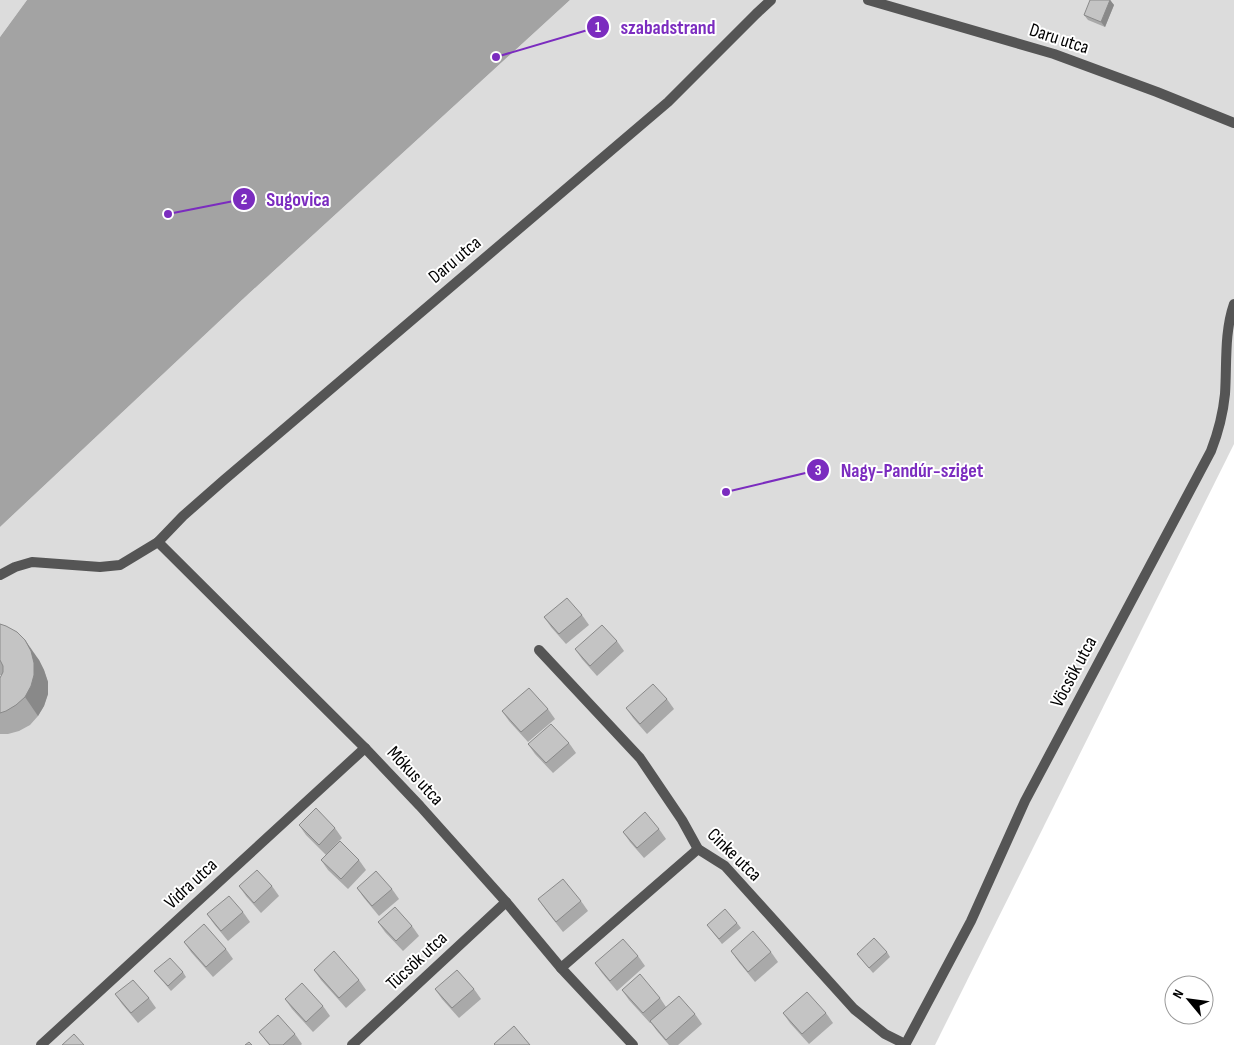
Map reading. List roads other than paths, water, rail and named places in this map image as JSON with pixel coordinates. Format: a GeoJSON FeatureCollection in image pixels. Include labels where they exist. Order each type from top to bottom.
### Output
{"type":"FeatureCollection","features":[{"type":"Feature","properties":{"kind":"street","name":"Daru utca"},"geometry":{"type":"LineString","coordinates":[[0,575],[15,567],[32,562],[100,567],[120,565],[158,542],[183,516],[224,480],[668,102],[771,0]]}},
{"type":"Feature","properties":{"kind":"street","name":"Daru utca"},"geometry":{"type":"LineString","coordinates":[[868,0],[1054,54],[1234,123]]}},
{"type":"Feature","properties":{"kind":"street","name":"Vöcsök utca"},"geometry":{"type":"LineString","coordinates":[[905,1044],[971,921],[1025,801],[1211,451],[1219,429],[1225,396],[1227,330],[1234,304]]}},
{"type":"Feature","properties":{"kind":"street","name":"Mókus utca"},"geometry":{"type":"LineString","coordinates":[[158,542],[365,748],[420,806],[506,902],[561,968],[633,1045]]}},
{"type":"Feature","properties":{"kind":"street","name":"Cinke utca"},"geometry":{"type":"LineString","coordinates":[[539,650],[640,758],[682,820],[698,849],[725,866],[854,1008],[885,1034],[905,1044]]}},
{"type":"Feature","properties":{"kind":"street","name":"Vidra utca"},"geometry":{"type":"LineString","coordinates":[[41,1045],[365,748]]}},
{"type":"Feature","properties":{"kind":"street"},"geometry":{"type":"LineString","coordinates":[[561,968],[698,849]]}},
{"type":"Feature","properties":{"kind":"street","name":"Tücsök utca"},"geometry":{"type":"LineString","coordinates":[[352,1045],[506,902]]}},
{"type":"Feature","properties":{"kind":"place","name":"szabadstrand"},"geometry":{"type":"Point","coordinates":[496,57]}},
{"type":"Feature","properties":{"kind":"place","name":"Sugovica"},"geometry":{"type":"Point","coordinates":[168,214]}},
{"type":"Feature","properties":{"kind":"place","name":"Nagy-Pandúr-sziget"},"geometry":{"type":"Point","coordinates":[726,492]}}]}
